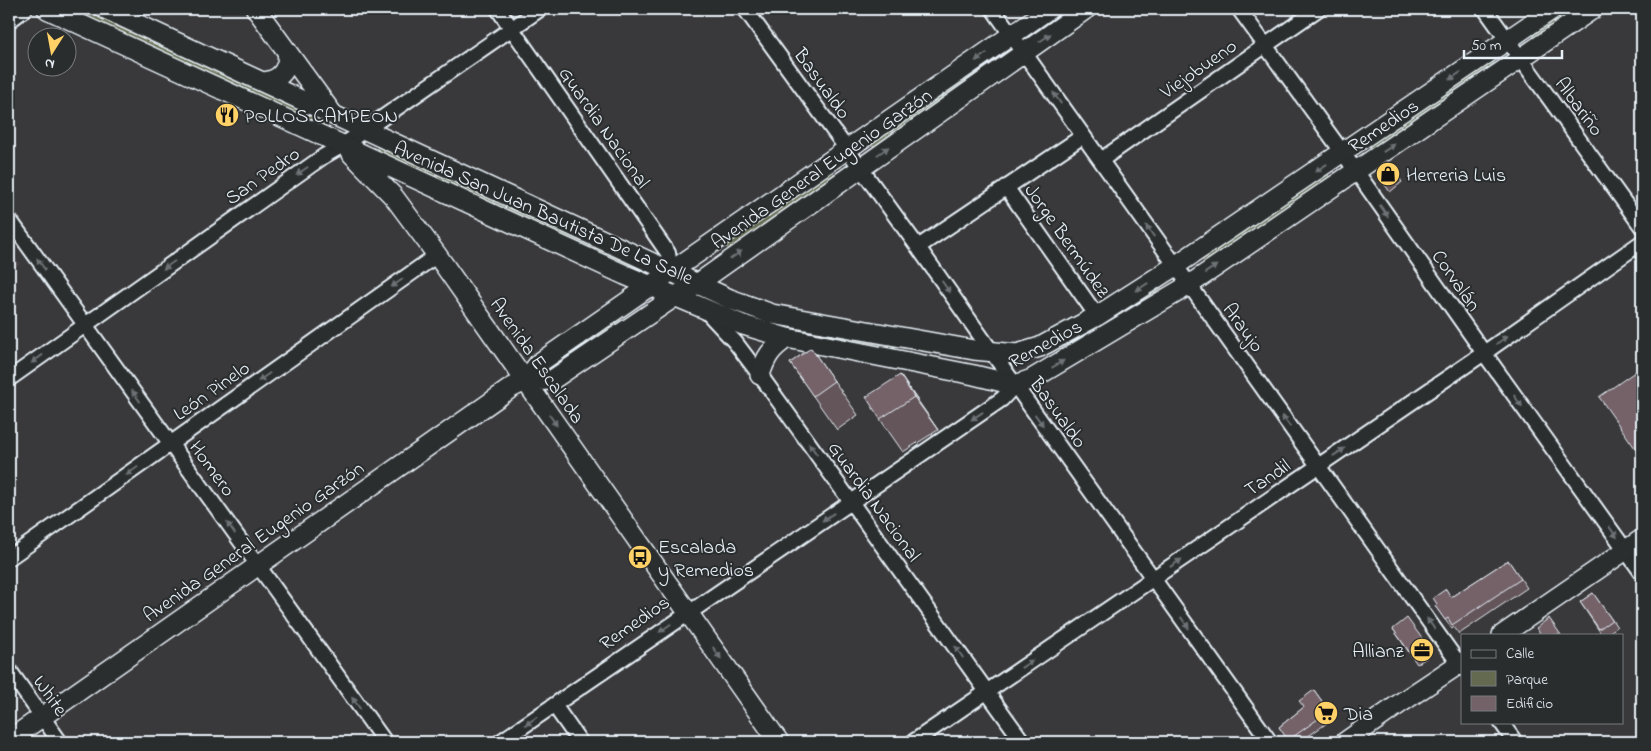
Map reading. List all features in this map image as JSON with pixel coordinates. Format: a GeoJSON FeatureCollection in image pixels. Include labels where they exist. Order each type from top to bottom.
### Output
{"type":"FeatureCollection","features":[{"type":"Feature","properties":{"kind":"street"},"geometry":{"type":"LineString","coordinates":[[9,21],[25,9]]}},
{"type":"Feature","properties":{"kind":"street","name":"Avenida San Juan Bautista De La Salle"},"geometry":{"type":"LineString","coordinates":[[47,9],[616,271],[752,328],[788,338],[974,375],[1014,385]]}},
{"type":"Feature","properties":{"kind":"street","name":"Avenida San Juan Bautista De La Salle"},"geometry":{"type":"LineString","coordinates":[[105,9],[730,299],[772,314],[992,352]]}},
{"type":"Feature","properties":{"kind":"street","name":"Avenida Escalada"},"geometry":{"type":"LineString","coordinates":[[256,9],[334,115],[343,145],[394,197],[437,255],[779,742]]}},
{"type":"Feature","properties":{"kind":"street","name":"Guardia Nacional"},"geometry":{"type":"LineString","coordinates":[[498,9],[668,253],[671,272]]}},
{"type":"Feature","properties":{"kind":"street","name":"San Pedro"},"geometry":{"type":"LineString","coordinates":[[9,379],[324,156],[343,145],[540,9]]}},
{"type":"Feature","properties":{"kind":"street","name":"Basualdo"},"geometry":{"type":"LineString","coordinates":[[744,9],[918,247],[1014,385],[1270,742]]}},
{"type":"Feature","properties":{"kind":"street","name":"Araujo"},"geometry":{"type":"LineString","coordinates":[[993,9],[1461,665]]}},
{"type":"Feature","properties":{"kind":"street","name":"Avenida General Eugenio Garzón"},"geometry":{"type":"LineString","coordinates":[[525,381],[539,363],[1049,9]]}},
{"type":"Feature","properties":{"kind":"street","name":"Avenida General Eugenio Garzón"},"geometry":{"type":"LineString","coordinates":[[9,740],[511,388],[525,381],[552,380],[696,284],[1086,9]]}},
{"type":"Feature","properties":{"kind":"street","name":"Corvalán"},"geometry":{"type":"LineString","coordinates":[[1239,9],[1642,573]]}},
{"type":"Feature","properties":{"kind":"street","name":"Viejobueno"},"geometry":{"type":"LineString","coordinates":[[1101,160],[1318,9]]}},
{"type":"Feature","properties":{"kind":"street","name":"Albariño"},"geometry":{"type":"LineString","coordinates":[[1485,9],[1642,227]]}},
{"type":"Feature","properties":{"kind":"street","name":"Remedios"},"geometry":{"type":"LineString","coordinates":[[992,352],[1017,354],[1040,347],[1097,316],[1343,153],[1553,9]]}},
{"type":"Feature","properties":{"kind":"street","name":"Remedios"},"geometry":{"type":"LineString","coordinates":[[500,742],[1002,399],[1014,385],[1032,379],[1189,285],[1593,9]]}},
{"type":"Feature","properties":{"kind":"street"},"geometry":{"type":"LineString","coordinates":[[264,82],[277,79],[282,74],[288,59],[287,51]]}},
{"type":"Feature","properties":{"kind":"street"},"geometry":{"type":"LineString","coordinates":[[918,247],[1083,136]]}},
{"type":"Feature","properties":{"kind":"street","name":"Jorge Bermúdez"},"geometry":{"type":"LineString","coordinates":[[1006,187],[1097,316]]}},
{"type":"Feature","properties":{"kind":"street","name":"Homero"},"geometry":{"type":"LineString","coordinates":[[9,218],[385,742]]}},
{"type":"Feature","properties":{"kind":"street","name":"Tandil"},"geometry":{"type":"LineString","coordinates":[[913,742],[1484,354],[1642,242]]}},
{"type":"Feature","properties":{"kind":"street","name":"León Pinelo"},"geometry":{"type":"LineString","coordinates":[[9,558],[437,255]]}},
{"type":"Feature","properties":{"kind":"street","name":"Guardia Nacional"},"geometry":{"type":"LineString","coordinates":[[696,284],[704,308],[735,342],[760,375],[1023,742]]}},
{"type":"Feature","properties":{"kind":"street"},"geometry":{"type":"LineString","coordinates":[[760,375],[765,359],[788,338]]}},
{"type":"Feature","properties":{"kind":"street"},"geometry":{"type":"LineString","coordinates":[[1503,634],[1642,538]]}},
{"type":"Feature","properties":{"kind":"street"},"geometry":{"type":"LineString","coordinates":[[1345,742],[1402,702],[1461,665]]}},
{"type":"Feature","properties":{"kind":"street","name":"White"},"geometry":{"type":"LineString","coordinates":[[9,670],[60,742]]}},
{"type":"Feature","properties":{"kind":"street"},"geometry":{"type":"LineString","coordinates":[[554,705],[580,742]]}},
{"type":"Feature","properties":{"kind":"street"},"geometry":{"type":"LineString","coordinates":[[1502,724],[1515,742]]}},
{"type":"Feature","properties":{"kind":"shaded area"},"geometry":{"type":"Polygon","coordinates":[[[9,252],[20,264],[9,272],[9,252]]]}},
{"type":"Feature","properties":{"kind":"green space"},"geometry":{"type":"Polygon","coordinates":[[[71,9],[80,9],[326,123],[326,125],[325,126],[71,9]]]}},
{"type":"Feature","properties":{"kind":"green space"},"geometry":{"type":"Polygon","coordinates":[[[1057,9],[1077,9],[1040,30],[1037,27],[1057,9]]]}},
{"type":"Feature","properties":{"kind":"green space"},"geometry":{"type":"Polygon","coordinates":[[[1563,9],[1583,9],[1536,38],[1533,36],[1534,29],[1563,9]]]}},
{"type":"Feature","properties":{"kind":"green space"},"geometry":{"type":"Polygon","coordinates":[[[995,57],[997,61],[878,147],[872,145],[871,143],[995,57]]]}},
{"type":"Feature","properties":{"kind":"green space"},"geometry":{"type":"Polygon","coordinates":[[[1493,61],[1495,66],[1371,150],[1368,144],[1493,61]]]}},
{"type":"Feature","properties":{"kind":"green space"},"geometry":{"type":"Polygon","coordinates":[[[378,147],[640,269],[636,271],[376,150],[378,147]]]}},
{"type":"Feature","properties":{"kind":"green space"},"geometry":{"type":"Polygon","coordinates":[[[832,170],[833,178],[731,249],[725,247],[724,245],[832,170]]]}},
{"type":"Feature","properties":{"kind":"green space"},"geometry":{"type":"Polygon","coordinates":[[[1327,174],[1330,177],[1329,181],[1210,263],[1203,261],[1202,257],[1327,174]]]}},
{"type":"Feature","properties":{"kind":"green space"},"geometry":{"type":"Polygon","coordinates":[[[1159,286],[1162,290],[1076,342],[1074,338],[1159,286]]]}},
{"type":"Feature","properties":{"kind":"green space"},"geometry":{"type":"Polygon","coordinates":[[[619,318],[621,323],[549,371],[547,367],[619,318]]]}},
{"type":"Feature","properties":{"kind":"green space"},"geometry":{"type":"Polygon","coordinates":[[[761,323],[951,352],[951,355],[763,327],[761,323]]]}},
{"type":"Feature","properties":{"kind":"building"},"geometry":{"type":"Polygon","coordinates":[[[1387,160],[1398,175],[1385,185],[1378,175],[1380,165],[1387,160]]]}},
{"type":"Feature","properties":{"kind":"building"},"geometry":{"type":"Polygon","coordinates":[[[811,348],[834,381],[813,396],[790,363],[811,348]]]}},
{"type":"Feature","properties":{"kind":"building"},"geometry":{"type":"Polygon","coordinates":[[[1642,367],[1642,458],[1599,397],[1642,367]]]}},
{"type":"Feature","properties":{"kind":"building"},"geometry":{"type":"Polygon","coordinates":[[[900,375],[914,397],[880,419],[866,397],[900,375]]]}},
{"type":"Feature","properties":{"kind":"building"},"geometry":{"type":"Polygon","coordinates":[[[1508,560],[1521,579],[1452,625],[1448,618],[1445,620],[1435,606],[1437,604],[1433,598],[1446,589],[1451,597],[1508,560]]]}},
{"type":"Feature","properties":{"kind":"building"},"geometry":{"type":"Polygon","coordinates":[[[1593,593],[1612,620],[1599,629],[1580,602],[1593,593]]]}},
{"type":"Feature","properties":{"kind":"building"},"geometry":{"type":"Polygon","coordinates":[[[1407,618],[1424,641],[1422,651],[1413,657],[1393,629],[1407,618]]]}},
{"type":"Feature","properties":{"kind":"building"},"geometry":{"type":"Polygon","coordinates":[[[1549,618],[1560,634],[1540,634],[1536,628],[1549,618]]]}},
{"type":"Feature","properties":{"kind":"building"},"geometry":{"type":"Polygon","coordinates":[[[1314,690],[1329,711],[1293,737],[1288,738],[1279,727],[1304,707],[1299,701],[1314,690]]]}},
{"type":"Feature","properties":{"kind":"place","name":"POLLOS CAMPEON"},"geometry":{"type":"Point","coordinates":[227,115]}},
{"type":"Feature","properties":{"kind":"place","name":"Herreria Luis"},"geometry":{"type":"Point","coordinates":[1388,174]}},
{"type":"Feature","properties":{"kind":"place","name":"Escalada y Remedios"},"geometry":{"type":"Point","coordinates":[640,557]}},
{"type":"Feature","properties":{"kind":"place","name":"Allianz"},"geometry":{"type":"Point","coordinates":[1422,650]}},
{"type":"Feature","properties":{"kind":"place","name":"Dia"},"geometry":{"type":"Point","coordinates":[1326,713]}}]}
